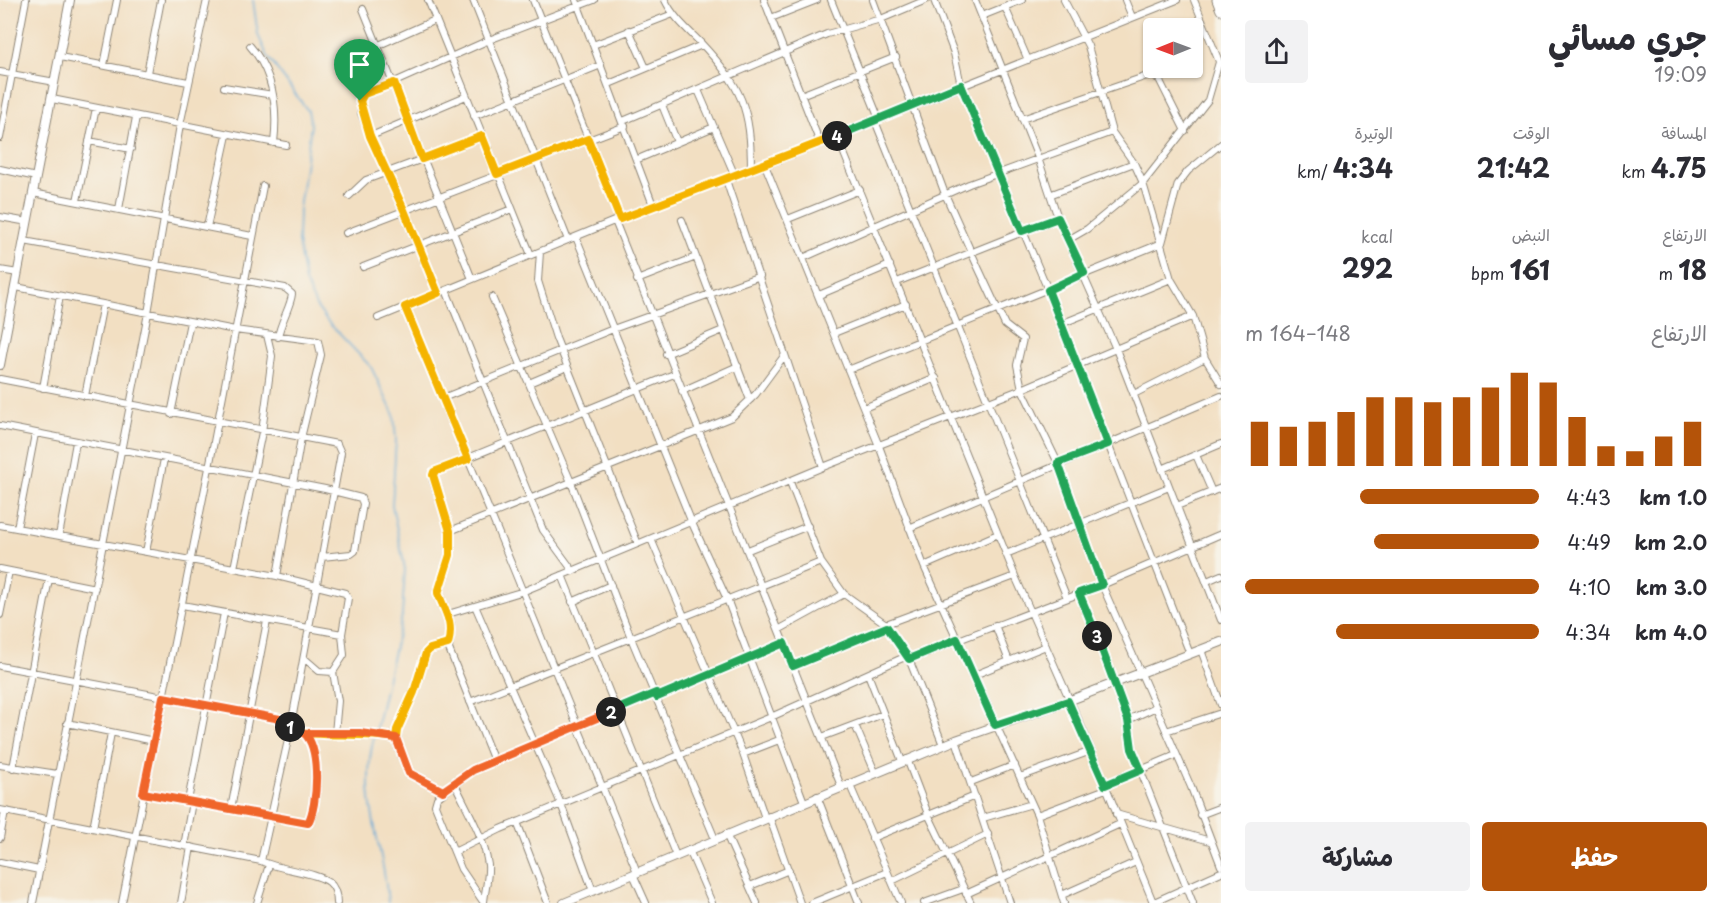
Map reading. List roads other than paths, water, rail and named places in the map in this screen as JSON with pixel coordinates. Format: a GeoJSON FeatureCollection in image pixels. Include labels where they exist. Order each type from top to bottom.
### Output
{"type":"FeatureCollection","features":[{"type":"Feature","properties":{"kind":"main road"},"geometry":{"type":"LineString","coordinates":[[1217,0],[1221,10]]}},
{"type":"Feature","properties":{"kind":"street"},"geometry":{"type":"LineString","coordinates":[[0,138],[26,0]]}},
{"type":"Feature","properties":{"kind":"street"},"geometry":{"type":"LineString","coordinates":[[0,365],[70,0]]}},
{"type":"Feature","properties":{"kind":"street"},"geometry":{"type":"LineString","coordinates":[[104,65],[117,0]]}},
{"type":"Feature","properties":{"kind":"street"},"geometry":{"type":"LineString","coordinates":[[147,74],[161,0]]}},
{"type":"Feature","properties":{"kind":"street"},"geometry":{"type":"LineString","coordinates":[[33,903],[148,313],[188,82],[207,0]]}},
{"type":"Feature","properties":{"kind":"street"},"geometry":{"type":"LineString","coordinates":[[428,0],[531,255]]}},
{"type":"Feature","properties":{"kind":"street"},"geometry":{"type":"LineString","coordinates":[[473,0],[568,240]]}},
{"type":"Feature","properties":{"kind":"street"},"geometry":{"type":"LineString","coordinates":[[533,0],[588,139],[637,280],[674,374],[762,584],[822,737],[901,903]]}},
{"type":"Feature","properties":{"kind":"street"},"geometry":{"type":"LineString","coordinates":[[438,293],[370,136],[361,113],[361,97],[489,40],[541,21],[577,3],[594,0]]}},
{"type":"Feature","properties":{"kind":"street"},"geometry":{"type":"LineString","coordinates":[[665,0],[673,14],[730,77],[740,95],[750,127],[751,170]]}},
{"type":"Feature","properties":{"kind":"street"},"geometry":{"type":"LineString","coordinates":[[764,0],[820,143]]}},
{"type":"Feature","properties":{"kind":"street"},"geometry":{"type":"LineString","coordinates":[[771,18],[817,0]]}},
{"type":"Feature","properties":{"kind":"street"},"geometry":{"type":"LineString","coordinates":[[831,0],[844,28],[912,211],[1066,598]]}},
{"type":"Feature","properties":{"kind":"street"},"geometry":{"type":"LineString","coordinates":[[873,0],[945,194],[997,311],[1005,325],[1023,339],[1017,365],[1022,389],[1058,463],[1102,585],[1142,672],[1221,866]]}},
{"type":"Feature","properties":{"kind":"street"},"geometry":{"type":"LineString","coordinates":[[346,233],[588,139],[844,28],[881,19],[926,0]]}},
{"type":"Feature","properties":{"kind":"street"},"geometry":{"type":"LineString","coordinates":[[934,0],[954,53],[961,85],[1048,290],[1190,654]]}},
{"type":"Feature","properties":{"kind":"street"},"geometry":{"type":"LineString","coordinates":[[975,0],[1052,194],[1058,218],[1116,349],[1162,470],[1194,545],[1221,620]]}},
{"type":"Feature","properties":{"kind":"street"},"geometry":{"type":"LineString","coordinates":[[982,16],[1022,0]]}},
{"type":"Feature","properties":{"kind":"street"},"geometry":{"type":"LineString","coordinates":[[1064,0],[1084,37],[1102,91],[1112,132],[1134,163],[1143,183],[1171,279],[1193,316],[1205,358],[1221,384]]}},
{"type":"Feature","properties":{"kind":"street"},"geometry":{"type":"LineString","coordinates":[[1125,0],[1132,17]]}},
{"type":"Feature","properties":{"kind":"street"},"geometry":{"type":"LineString","coordinates":[[378,318],[653,205],[765,165],[1177,0]]}},
{"type":"Feature","properties":{"kind":"street"},"geometry":{"type":"LineString","coordinates":[[1068,240],[1095,222],[1143,183],[1208,100],[1220,65],[1194,0]]}},
{"type":"Feature","properties":{"kind":"street"},"geometry":{"type":"LineString","coordinates":[[577,3],[638,159],[653,205]]}},
{"type":"Feature","properties":{"kind":"street"},"geometry":{"type":"LineString","coordinates":[[1005,7],[1028,60]]}},
{"type":"Feature","properties":{"kind":"street"},"geometry":{"type":"LineString","coordinates":[[363,9],[472,279]]}},
{"type":"Feature","properties":{"kind":"street"},"geometry":{"type":"LineString","coordinates":[[593,45],[673,14]]}},
{"type":"Feature","properties":{"kind":"street"},"geometry":{"type":"LineString","coordinates":[[379,45],[435,20]]}},
{"type":"Feature","properties":{"kind":"street"},"geometry":{"type":"LineString","coordinates":[[629,30],[646,68]]}},
{"type":"Feature","properties":{"kind":"street"},"geometry":{"type":"LineString","coordinates":[[609,84],[702,45]]}},
{"type":"Feature","properties":{"kind":"street"},"geometry":{"type":"LineString","coordinates":[[250,46],[266,67],[273,95],[274,143]]}},
{"type":"Feature","properties":{"kind":"street"},"geometry":{"type":"LineString","coordinates":[[60,57],[188,82]]}},
{"type":"Feature","properties":{"kind":"street"},"geometry":{"type":"LineString","coordinates":[[801,95],[896,57]]}},
{"type":"Feature","properties":{"kind":"street"},"geometry":{"type":"LineString","coordinates":[[474,116],[601,65]]}},
{"type":"Feature","properties":{"kind":"street"},"geometry":{"type":"LineString","coordinates":[[0,72],[55,82]]}},
{"type":"Feature","properties":{"kind":"street"},"geometry":{"type":"LineString","coordinates":[[1022,119],[1102,91],[1154,76],[1159,79],[1185,131]]}},
{"type":"Feature","properties":{"kind":"street"},"geometry":{"type":"LineString","coordinates":[[224,87],[273,95]]}},
{"type":"Feature","properties":{"kind":"street"},"geometry":{"type":"LineString","coordinates":[[698,90],[735,176]]}},
{"type":"Feature","properties":{"kind":"street"},"geometry":{"type":"LineString","coordinates":[[370,136],[466,96]]}},
{"type":"Feature","properties":{"kind":"street"},"geometry":{"type":"LineString","coordinates":[[52,99],[286,146]]}},
{"type":"Feature","properties":{"kind":"street"},"geometry":{"type":"LineString","coordinates":[[662,105],[677,142]]}},
{"type":"Feature","properties":{"kind":"street"},"geometry":{"type":"LineString","coordinates":[[77,201],[96,108]]}},
{"type":"Feature","properties":{"kind":"street"},"geometry":{"type":"LineString","coordinates":[[120,209],[136,117]]}},
{"type":"Feature","properties":{"kind":"street"},"geometry":{"type":"LineString","coordinates":[[638,159],[714,127]]}},
{"type":"Feature","properties":{"kind":"street"},"geometry":{"type":"LineString","coordinates":[[803,258],[998,172],[1112,132]]}},
{"type":"Feature","properties":{"kind":"street"},"geometry":{"type":"LineString","coordinates":[[207,227],[227,135]]}},
{"type":"Feature","properties":{"kind":"street"},"geometry":{"type":"LineString","coordinates":[[349,196],[366,180],[482,136]]}},
{"type":"Feature","properties":{"kind":"street"},"geometry":{"type":"LineString","coordinates":[[837,136],[953,417],[1015,576],[1091,751],[1153,903],[1221,872]]}},
{"type":"Feature","properties":{"kind":"street"},"geometry":{"type":"LineString","coordinates":[[89,141],[131,149]]}},
{"type":"Feature","properties":{"kind":"street"},"geometry":{"type":"LineString","coordinates":[[1162,243],[1178,184],[1188,171],[1221,144]]}},
{"type":"Feature","properties":{"kind":"street"},"geometry":{"type":"LineString","coordinates":[[1052,194],[1134,163]]}},
{"type":"Feature","properties":{"kind":"street"},"geometry":{"type":"LineString","coordinates":[[765,165],[864,408],[924,566],[1037,815],[1064,903]]}},
{"type":"Feature","properties":{"kind":"street"},"geometry":{"type":"LineString","coordinates":[[0,169],[36,177]]}},
{"type":"Feature","properties":{"kind":"street"},"geometry":{"type":"LineString","coordinates":[[726,180],[823,467]]}},
{"type":"Feature","properties":{"kind":"street"},"geometry":{"type":"LineString","coordinates":[[122,903],[263,186]]}},
{"type":"Feature","properties":{"kind":"street"},"geometry":{"type":"LineString","coordinates":[[788,219],[860,190]]}},
{"type":"Feature","properties":{"kind":"street"},"geometry":{"type":"LineString","coordinates":[[33,193],[252,236]]}},
{"type":"Feature","properties":{"kind":"street"},"geometry":{"type":"LineString","coordinates":[[363,267],[512,209]]}},
{"type":"Feature","properties":{"kind":"street"},"geometry":{"type":"LineString","coordinates":[[0,217],[28,222]]}},
{"type":"Feature","properties":{"kind":"street"},"geometry":{"type":"LineString","coordinates":[[897,282],[1058,218]]}},
{"type":"Feature","properties":{"kind":"street"},"geometry":{"type":"LineString","coordinates":[[682,220],[750,400]]}},
{"type":"Feature","properties":{"kind":"street"},"geometry":{"type":"LineString","coordinates":[[576,237],[692,523],[727,599],[804,802]]}},
{"type":"Feature","properties":{"kind":"street"},"geometry":{"type":"LineString","coordinates":[[24,241],[244,282],[278,286],[292,294],[280,322],[278,337]]}},
{"type":"Feature","properties":{"kind":"street"},"geometry":{"type":"LineString","coordinates":[[848,370],[1162,243]]}},
{"type":"Feature","properties":{"kind":"street"},"geometry":{"type":"LineString","coordinates":[[540,252],[538,281],[561,350],[638,544]]}},
{"type":"Feature","properties":{"kind":"street"},"geometry":{"type":"LineString","coordinates":[[637,280],[696,257]]}},
{"type":"Feature","properties":{"kind":"street"},"geometry":{"type":"LineString","coordinates":[[819,295],[890,265]]}},
{"type":"Feature","properties":{"kind":"street"},"geometry":{"type":"LineString","coordinates":[[0,270],[18,273]]}},
{"type":"Feature","properties":{"kind":"street"},"geometry":{"type":"LineString","coordinates":[[443,398],[613,329],[760,276]]}},
{"type":"Feature","properties":{"kind":"street"},"geometry":{"type":"LineString","coordinates":[[1061,324],[1171,279]]}},
{"type":"Feature","properties":{"kind":"street"},"geometry":{"type":"LineString","coordinates":[[16,287],[190,322],[278,337],[318,341],[321,355],[301,438],[277,576]]}},
{"type":"Feature","properties":{"kind":"street"},"geometry":{"type":"LineString","coordinates":[[446,290],[543,530],[573,570]]}},
{"type":"Feature","properties":{"kind":"street"},"geometry":{"type":"LineString","coordinates":[[43,388],[60,296]]}},
{"type":"Feature","properties":{"kind":"street"},"geometry":{"type":"LineString","coordinates":[[492,297],[571,482],[631,638],[657,695],[715,839]]}},
{"type":"Feature","properties":{"kind":"street"},"geometry":{"type":"LineString","coordinates":[[85,396],[103,304]]}},
{"type":"Feature","properties":{"kind":"street"},"geometry":{"type":"LineString","coordinates":[[834,333],[906,304]]}},
{"type":"Feature","properties":{"kind":"street"},"geometry":{"type":"LineString","coordinates":[[405,307],[524,591],[552,669],[603,787],[646,903]]}},
{"type":"Feature","properties":{"kind":"street"},"geometry":{"type":"LineString","coordinates":[[448,614],[476,608],[524,591],[823,467],[988,403],[1193,316]]}},
{"type":"Feature","properties":{"kind":"street"},"geometry":{"type":"LineString","coordinates":[[171,414],[190,322]]}},
{"type":"Feature","properties":{"kind":"street"},"geometry":{"type":"LineString","coordinates":[[666,354],[723,330]]}},
{"type":"Feature","properties":{"kind":"street"},"geometry":{"type":"LineString","coordinates":[[234,568],[262,432],[272,356],[267,335]]}},
{"type":"Feature","properties":{"kind":"street"},"geometry":{"type":"LineString","coordinates":[[450,531],[732,417],[750,400],[784,356]]}},
{"type":"Feature","properties":{"kind":"street"},"geometry":{"type":"LineString","coordinates":[[1134,394],[1205,358]]}},
{"type":"Feature","properties":{"kind":"street"},"geometry":{"type":"LineString","coordinates":[[682,391],[738,366]]}},
{"type":"Feature","properties":{"kind":"street"},"geometry":{"type":"LineString","coordinates":[[529,383],[567,367]]}},
{"type":"Feature","properties":{"kind":"street"},"geometry":{"type":"LineString","coordinates":[[494,761],[448,644],[451,633],[448,614],[438,593],[450,555],[450,531],[434,472],[674,374]]}},
{"type":"Feature","properties":{"kind":"street"},"geometry":{"type":"LineString","coordinates":[[864,408],[936,378]]}},
{"type":"Feature","properties":{"kind":"street"},"geometry":{"type":"LineString","coordinates":[[0,379],[262,432],[337,444],[339,447],[341,453],[304,658],[261,861]]}},
{"type":"Feature","properties":{"kind":"street"},"geometry":{"type":"LineString","coordinates":[[909,528],[1058,463],[1221,396]]}},
{"type":"Feature","properties":{"kind":"street"},"geometry":{"type":"LineString","coordinates":[[0,426],[293,483],[363,501],[354,552],[322,557]]}},
{"type":"Feature","properties":{"kind":"street"},"geometry":{"type":"LineString","coordinates":[[17,528],[35,434]]}},
{"type":"Feature","properties":{"kind":"street"},"geometry":{"type":"LineString","coordinates":[[59,536],[76,442]]}},
{"type":"Feature","properties":{"kind":"street"},"geometry":{"type":"LineString","coordinates":[[1162,470],[1221,444]]}},
{"type":"Feature","properties":{"kind":"street"},"geometry":{"type":"LineString","coordinates":[[1196,454],[1212,492]]}},
{"type":"Feature","properties":{"kind":"street"},"geometry":{"type":"LineString","coordinates":[[146,552],[164,459]]}},
{"type":"Feature","properties":{"kind":"street"},"geometry":{"type":"LineString","coordinates":[[790,482],[820,562],[843,594],[886,626],[908,657],[943,745]]}},
{"type":"Feature","properties":{"kind":"street"},"geometry":{"type":"LineString","coordinates":[[1006,554],[1169,487]]}},
{"type":"Feature","properties":{"kind":"street"},"geometry":{"type":"LineString","coordinates":[[1177,506],[1221,489]]}},
{"type":"Feature","properties":{"kind":"street"},"geometry":{"type":"LineString","coordinates":[[0,525],[317,584],[347,595],[342,634],[344,655],[333,672],[338,701],[335,733]]}},
{"type":"Feature","properties":{"kind":"street"},"geometry":{"type":"LineString","coordinates":[[748,550],[808,526]]}},
{"type":"Feature","properties":{"kind":"street"},"geometry":{"type":"LineString","coordinates":[[924,566],[998,534]]}},
{"type":"Feature","properties":{"kind":"street"},"geometry":{"type":"LineString","coordinates":[[454,852],[517,822],[771,717],[908,657],[1102,585],[1221,534]]}},
{"type":"Feature","properties":{"kind":"street"},"geometry":{"type":"LineString","coordinates":[[651,539],[743,754],[800,903]]}},
{"type":"Feature","properties":{"kind":"street"},"geometry":{"type":"LineString","coordinates":[[470,702],[820,562]]}},
{"type":"Feature","properties":{"kind":"street"},"geometry":{"type":"LineString","coordinates":[[0,569],[95,588]]}},
{"type":"Feature","properties":{"kind":"street"},"geometry":{"type":"LineString","coordinates":[[0,615],[9,571]]}},
{"type":"Feature","properties":{"kind":"street"},"geometry":{"type":"LineString","coordinates":[[562,575],[676,856]]}},
{"type":"Feature","properties":{"kind":"street"},"geometry":{"type":"LineString","coordinates":[[793,666],[886,626],[1015,576]]}},
{"type":"Feature","properties":{"kind":"street"},"geometry":{"type":"LineString","coordinates":[[1207,581],[1221,576]]}},
{"type":"Feature","properties":{"kind":"street"},"geometry":{"type":"LineString","coordinates":[[13,768],[49,579]]}},
{"type":"Feature","properties":{"kind":"street"},"geometry":{"type":"LineString","coordinates":[[572,602],[611,585]]}},
{"type":"Feature","properties":{"kind":"street"},"geometry":{"type":"LineString","coordinates":[[1079,593],[1128,720],[1132,749],[1193,903]]}},
{"type":"Feature","properties":{"kind":"street"},"geometry":{"type":"LineString","coordinates":[[780,629],[843,594]]}},
{"type":"Feature","properties":{"kind":"street"},"geometry":{"type":"LineString","coordinates":[[182,605],[342,634]]}},
{"type":"Feature","properties":{"kind":"street"},"geometry":{"type":"LineString","coordinates":[[476,608],[561,804],[592,891]]}},
{"type":"Feature","properties":{"kind":"street"},"geometry":{"type":"LineString","coordinates":[[181,903],[188,847],[190,802],[224,613]]}},
{"type":"Feature","properties":{"kind":"street"},"geometry":{"type":"LineString","coordinates":[[231,809],[267,621]]}},
{"type":"Feature","properties":{"kind":"street"},"geometry":{"type":"LineString","coordinates":[[995,625],[1009,661]]}},
{"type":"Feature","properties":{"kind":"street"},"geometry":{"type":"LineString","coordinates":[[564,903],[904,760],[995,725],[1068,701],[1221,642]]}},
{"type":"Feature","properties":{"kind":"street"},"geometry":{"type":"LineString","coordinates":[[484,902],[461,869],[435,806],[443,791],[473,770],[784,643]]}},
{"type":"Feature","properties":{"kind":"street"},"geometry":{"type":"LineString","coordinates":[[443,791],[409,773],[396,738],[426,653],[430,649],[448,644]]}},
{"type":"Feature","properties":{"kind":"street"},"geometry":{"type":"LineString","coordinates":[[972,676],[1046,646]]}},
{"type":"Feature","properties":{"kind":"street"},"geometry":{"type":"LineString","coordinates":[[1202,650],[1221,705]]}},
{"type":"Feature","properties":{"kind":"street"},"geometry":{"type":"LineString","coordinates":[[304,658],[319,672],[333,672]]}},
{"type":"Feature","properties":{"kind":"street"},"geometry":{"type":"LineString","coordinates":[[0,666],[291,721]]}},
{"type":"Feature","properties":{"kind":"street"},"geometry":{"type":"LineString","coordinates":[[868,674],[883,714],[971,903]]}},
{"type":"Feature","properties":{"kind":"street"},"geometry":{"type":"LineString","coordinates":[[1128,720],[1156,707]]}},
{"type":"Feature","properties":{"kind":"street"},"geometry":{"type":"LineString","coordinates":[[822,737],[883,714]]}},
{"type":"Feature","properties":{"kind":"street"},"geometry":{"type":"LineString","coordinates":[[1166,731],[1220,716]]}},
{"type":"Feature","properties":{"kind":"street"},"geometry":{"type":"LineString","coordinates":[[67,723],[154,741]]}},
{"type":"Feature","properties":{"kind":"street"},"geometry":{"type":"LineString","coordinates":[[855,725],[875,772]]}},
{"type":"Feature","properties":{"kind":"street"},"geometry":{"type":"LineString","coordinates":[[290,731],[396,738]]}},
{"type":"Feature","properties":{"kind":"street"},"geometry":{"type":"LineString","coordinates":[[93,828],[111,733]]}},
{"type":"Feature","properties":{"kind":"street"},"geometry":{"type":"LineString","coordinates":[[143,793],[304,823],[310,820],[317,763],[311,742],[304,733]]}},
{"type":"Feature","properties":{"kind":"street"},"geometry":{"type":"LineString","coordinates":[[743,754],[779,740]]}},
{"type":"Feature","properties":{"kind":"street"},"geometry":{"type":"LineString","coordinates":[[956,740],[1010,903]]}},
{"type":"Feature","properties":{"kind":"street"},"geometry":{"type":"LineString","coordinates":[[1020,777],[1091,751]]}},
{"type":"Feature","properties":{"kind":"street"},"geometry":{"type":"LineString","coordinates":[[1037,815],[1176,755]]}},
{"type":"Feature","properties":{"kind":"street"},"geometry":{"type":"LineString","coordinates":[[0,765],[57,774]]}},
{"type":"Feature","properties":{"kind":"street"},"geometry":{"type":"LineString","coordinates":[[970,782],[1015,765]]}},
{"type":"Feature","properties":{"kind":"street"},"geometry":{"type":"LineString","coordinates":[[454,782],[481,839],[488,867],[484,902]]}},
{"type":"Feature","properties":{"kind":"street"},"geometry":{"type":"LineString","coordinates":[[817,796],[859,903]]}},
{"type":"Feature","properties":{"kind":"street"},"geometry":{"type":"LineString","coordinates":[[872,838],[975,796]]}},
{"type":"Feature","properties":{"kind":"street"},"geometry":{"type":"LineString","coordinates":[[983,818],[1032,804]]}},
{"type":"Feature","properties":{"kind":"street"},"geometry":{"type":"LineString","coordinates":[[1200,815],[1221,807]]}},
{"type":"Feature","properties":{"kind":"street"},"geometry":{"type":"LineString","coordinates":[[0,838],[2,811],[48,819],[261,861],[329,882],[334,889],[337,903]]}},
{"type":"Feature","properties":{"kind":"street"},"geometry":{"type":"LineString","coordinates":[[1116,814],[1210,841]]}},
{"type":"Feature","properties":{"kind":"street"},"geometry":{"type":"LineString","coordinates":[[517,822],[548,903]]}},
{"type":"Feature","properties":{"kind":"street"},"geometry":{"type":"LineString","coordinates":[[924,903],[1001,879],[1120,824]]}},
{"type":"Feature","properties":{"kind":"street"},"geometry":{"type":"LineString","coordinates":[[726,834],[757,903]]}},
{"type":"Feature","properties":{"kind":"street"},"geometry":{"type":"LineString","coordinates":[[892,881],[988,834]]}},
{"type":"Feature","properties":{"kind":"street"},"geometry":{"type":"LineString","coordinates":[[689,850],[710,902]]}},
{"type":"Feature","properties":{"kind":"street"},"geometry":{"type":"LineString","coordinates":[[0,862],[39,870]]}},
{"type":"Feature","properties":{"kind":"street"},"geometry":{"type":"LineString","coordinates":[[1062,895],[1136,862]]}},
{"type":"Feature","properties":{"kind":"street"},"geometry":{"type":"LineString","coordinates":[[257,903],[269,865]]}},
{"type":"Feature","properties":{"kind":"street"},"geometry":{"type":"LineString","coordinates":[[750,886],[789,870]]}},
{"type":"Feature","properties":{"kind":"street"},"geometry":{"type":"LineString","coordinates":[[812,903],[888,872]]}},
{"type":"Feature","properties":{"kind":"waterway"},"geometry":{"type":"LineString","coordinates":[[253,0],[258,35],[268,57],[308,111],[311,125],[299,209],[298,241],[305,282],[316,306],[327,321],[371,367],[394,415],[396,440],[392,505],[405,569],[402,616],[375,733]]}},
{"type":"Feature","properties":{"kind":"waterway"},"geometry":{"type":"LineString","coordinates":[[374,737],[370,760],[370,801],[386,881],[388,903]]}}]}
